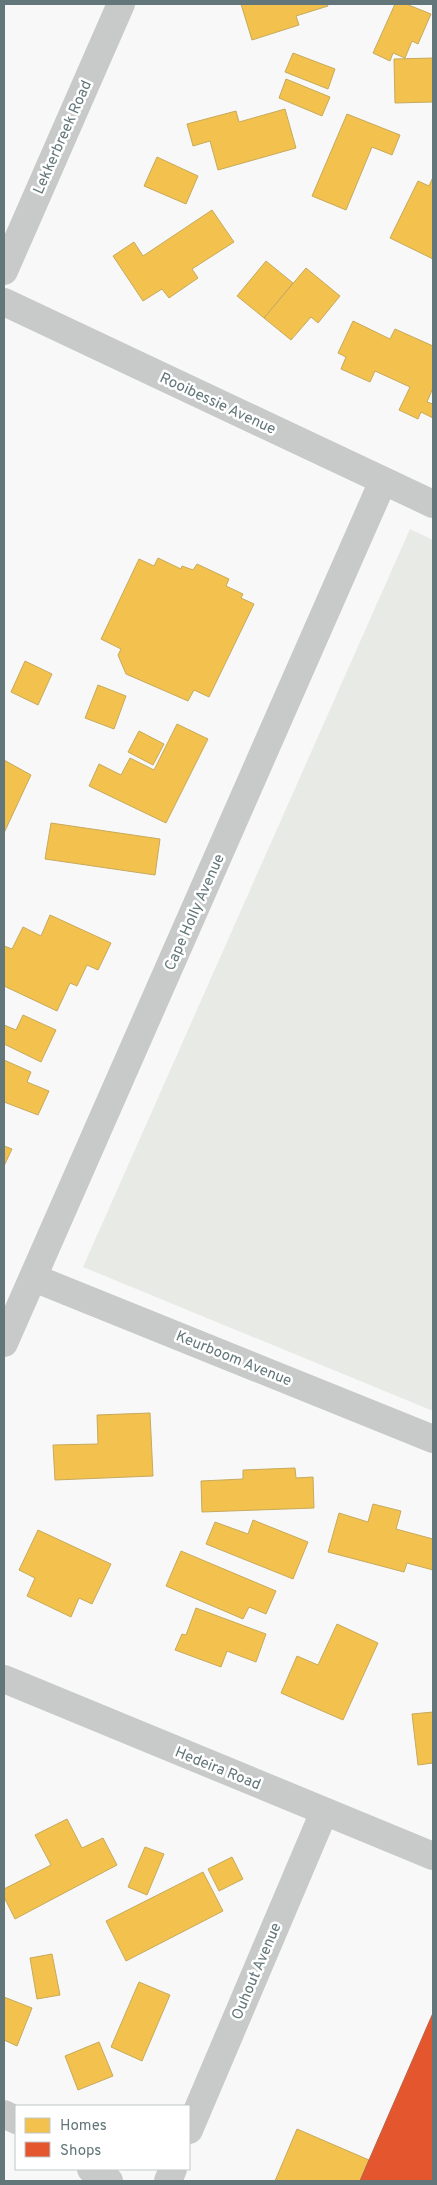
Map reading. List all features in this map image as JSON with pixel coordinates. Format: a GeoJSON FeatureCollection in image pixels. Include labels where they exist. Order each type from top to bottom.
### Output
{"type":"FeatureCollection","features":[{"type":"Feature","properties":{"kind":"street","name":"Lekkerbreek Road"},"geometry":{"type":"LineString","coordinates":[[4,271],[121,4]]}},
{"type":"Feature","properties":{"kind":"street","name":"Rooibessie Avenue"},"geometry":{"type":"LineString","coordinates":[[4,302],[433,504]]}},
{"type":"Feature","properties":{"kind":"street","name":"Cape Holly Avenue"},"geometry":{"type":"LineString","coordinates":[[4,1343],[383,481]]}},
{"type":"Feature","properties":{"kind":"street","name":"Keurboom Avenue"},"geometry":{"type":"LineString","coordinates":[[34,1278],[433,1439]]}},
{"type":"Feature","properties":{"kind":"street","name":"Hedeira Road"},"geometry":{"type":"LineString","coordinates":[[4,1679],[433,1856]]}},
{"type":"Feature","properties":{"kind":"street","name":"Ouhout Avenue"},"geometry":{"type":"LineString","coordinates":[[190,2128],[324,1812]]}},
{"type":"Feature","properties":{"kind":"street"},"geometry":{"type":"LineString","coordinates":[[94,2170],[110,2181]]}},
{"type":"Feature","properties":{"kind":"shaded area"},"geometry":{"type":"Polygon","coordinates":[[[410,529],[433,540],[433,1411],[83,1267],[410,529]]]}},
{"type":"Feature","properties":{"kind":"building: Homes"},"geometry":{"type":"Polygon","coordinates":[[[241,4],[327,4],[328,6],[296,16],[299,25],[252,40],[241,4]]]}},
{"type":"Feature","properties":{"kind":"building: Homes"},"geometry":{"type":"Polygon","coordinates":[[[395,4],[406,4],[431,14],[418,44],[412,41],[405,58],[393,53],[390,61],[373,53],[395,4]]]}},
{"type":"Feature","properties":{"kind":"building: Homes"},"geometry":{"type":"Polygon","coordinates":[[[293,53],[335,69],[328,89],[285,72],[293,53]]]}},
{"type":"Feature","properties":{"kind":"building: Homes"},"geometry":{"type":"Polygon","coordinates":[[[433,58],[433,102],[395,103],[394,59],[433,58]]]}},
{"type":"Feature","properties":{"kind":"building: Homes"},"geometry":{"type":"Polygon","coordinates":[[[286,79],[330,97],[322,116],[279,98],[286,79]]]}},
{"type":"Feature","properties":{"kind":"building: Homes"},"geometry":{"type":"Polygon","coordinates":[[[285,109],[296,148],[218,170],[210,141],[193,146],[187,124],[236,111],[239,122],[285,109]]]}},
{"type":"Feature","properties":{"kind":"building: Homes"},"geometry":{"type":"Polygon","coordinates":[[[347,114],[400,135],[392,155],[372,147],[346,210],[312,196],[347,114]]]}},
{"type":"Feature","properties":{"kind":"building: Homes"},"geometry":{"type":"Polygon","coordinates":[[[157,157],[198,176],[186,204],[144,186],[157,157]]]}},
{"type":"Feature","properties":{"kind":"building: Homes"},"geometry":{"type":"Polygon","coordinates":[[[433,177],[433,259],[390,238],[418,181],[429,186],[433,177]]]}},
{"type":"Feature","properties":{"kind":"building: Homes"},"geometry":{"type":"Polygon","coordinates":[[[212,210],[234,242],[192,269],[198,278],[169,298],[162,289],[143,301],[113,256],[134,242],[143,256],[212,210]]]}},
{"type":"Feature","properties":{"kind":"building: Homes"},"geometry":{"type":"Polygon","coordinates":[[[266,261],[293,283],[264,318],[237,296],[266,261]]]}},
{"type":"Feature","properties":{"kind":"building: Homes"},"geometry":{"type":"Polygon","coordinates":[[[306,268],[340,296],[318,323],[311,317],[291,340],[264,318],[306,268]]]}},
{"type":"Feature","properties":{"kind":"building: Homes"},"geometry":{"type":"Polygon","coordinates":[[[353,321],[390,339],[395,329],[433,346],[433,388],[427,402],[433,404],[433,418],[421,412],[418,419],[399,410],[410,387],[375,371],[370,382],[341,369],[346,357],[338,353],[353,321]]]}},
{"type":"Feature","properties":{"kind":"building: Homes"},"geometry":{"type":"Polygon","coordinates":[[[158,558],[181,569],[182,566],[193,570],[197,564],[229,579],[226,586],[243,594],[241,598],[254,604],[209,697],[194,690],[188,701],[126,674],[118,655],[121,649],[101,639],[139,559],[154,566],[158,558]]]}},
{"type":"Feature","properties":{"kind":"building: Homes"},"geometry":{"type":"Polygon","coordinates":[[[25,661],[52,674],[38,705],[11,692],[25,661]]]}},
{"type":"Feature","properties":{"kind":"building: Homes"},"geometry":{"type":"Polygon","coordinates":[[[98,685],[126,696],[114,729],[85,718],[98,685]]]}},
{"type":"Feature","properties":{"kind":"building: Homes"},"geometry":{"type":"Polygon","coordinates":[[[177,724],[208,739],[166,823],[89,786],[99,764],[121,775],[130,758],[154,770],[177,724]]]}},
{"type":"Feature","properties":{"kind":"building: Homes"},"geometry":{"type":"Polygon","coordinates":[[[139,731],[164,744],[153,765],[128,752],[139,731]]]}},
{"type":"Feature","properties":{"kind":"building: Homes"},"geometry":{"type":"Polygon","coordinates":[[[4,760],[31,775],[4,833],[4,760]]]}},
{"type":"Feature","properties":{"kind":"building: Homes"},"geometry":{"type":"Polygon","coordinates":[[[51,823],[160,839],[155,875],[45,859],[51,823]]]}},
{"type":"Feature","properties":{"kind":"building: Homes"},"geometry":{"type":"Polygon","coordinates":[[[50,915],[111,943],[98,970],[87,965],[77,986],[70,983],[57,1011],[4,986],[4,946],[12,949],[23,927],[41,936],[50,915]]]}},
{"type":"Feature","properties":{"kind":"building: Homes"},"geometry":{"type":"Polygon","coordinates":[[[23,1015],[56,1030],[41,1062],[4,1044],[4,1025],[16,1030],[23,1015]]]}},
{"type":"Feature","properties":{"kind":"building: Homes"},"geometry":{"type":"Polygon","coordinates":[[[4,1060],[31,1072],[27,1082],[49,1091],[38,1115],[4,1102],[4,1060]]]}},
{"type":"Feature","properties":{"kind":"building: Homes"},"geometry":{"type":"Polygon","coordinates":[[[4,1146],[12,1149],[4,1166],[4,1146]]]}},
{"type":"Feature","properties":{"kind":"building: Homes"},"geometry":{"type":"Polygon","coordinates":[[[150,1413],[153,1476],[55,1480],[53,1445],[98,1444],[97,1415],[150,1413]]]}},
{"type":"Feature","properties":{"kind":"building: Homes"},"geometry":{"type":"Polygon","coordinates":[[[295,1468],[296,1478],[313,1477],[314,1508],[202,1512],[201,1481],[243,1479],[243,1470],[295,1468]]]}},
{"type":"Feature","properties":{"kind":"building: Homes"},"geometry":{"type":"Polygon","coordinates":[[[373,1504],[401,1511],[396,1529],[433,1539],[433,1570],[407,1563],[404,1572],[328,1552],[339,1513],[368,1522],[373,1504]]]}},
{"type":"Feature","properties":{"kind":"building: Homes"},"geometry":{"type":"Polygon","coordinates":[[[253,1520],[308,1542],[293,1579],[206,1544],[215,1522],[248,1534],[253,1520]]]}},
{"type":"Feature","properties":{"kind":"building: Homes"},"geometry":{"type":"Polygon","coordinates":[[[38,1530],[111,1564],[92,1604],[79,1598],[71,1617],[27,1596],[35,1578],[19,1570],[38,1530]]]}},
{"type":"Feature","properties":{"kind":"building: Homes"},"geometry":{"type":"Polygon","coordinates":[[[181,1551],[276,1591],[266,1614],[249,1607],[243,1619],[166,1586],[181,1551]]]}},
{"type":"Feature","properties":{"kind":"building: Homes"},"geometry":{"type":"Polygon","coordinates":[[[196,1608],[266,1634],[256,1662],[227,1651],[221,1667],[175,1650],[182,1634],[186,1635],[196,1608]]]}},
{"type":"Feature","properties":{"kind":"building: Homes"},"geometry":{"type":"Polygon","coordinates":[[[337,1624],[378,1643],[343,1720],[281,1693],[297,1656],[318,1665],[337,1624]]]}},
{"type":"Feature","properties":{"kind":"building: Homes"},"geometry":{"type":"Polygon","coordinates":[[[433,1712],[433,1763],[418,1765],[412,1714],[433,1712]]]}},
{"type":"Feature","properties":{"kind":"building: Homes"},"geometry":{"type":"Polygon","coordinates":[[[67,1819],[82,1848],[103,1838],[117,1865],[15,1919],[4,1897],[4,1889],[51,1865],[35,1835],[67,1819]]]}},
{"type":"Feature","properties":{"kind":"building: Homes"},"geometry":{"type":"Polygon","coordinates":[[[145,1847],[164,1854],[147,1895],[128,1887],[145,1847]]]}},
{"type":"Feature","properties":{"kind":"building: Homes"},"geometry":{"type":"Polygon","coordinates":[[[232,1857],[243,1879],[219,1891],[208,1869],[232,1857]]]}},
{"type":"Feature","properties":{"kind":"building: Homes"},"geometry":{"type":"Polygon","coordinates":[[[203,1872],[223,1911],[126,1961],[106,1921],[203,1872]]]}},
{"type":"Feature","properties":{"kind":"building: Homes"},"geometry":{"type":"Polygon","coordinates":[[[52,1954],[60,1995],[37,1999],[30,1958],[52,1954]]]}},
{"type":"Feature","properties":{"kind":"building: Homes"},"geometry":{"type":"Polygon","coordinates":[[[139,1982],[170,1995],[142,2061],[111,2047],[139,1982]]]}},
{"type":"Feature","properties":{"kind":"building: Homes"},"geometry":{"type":"Polygon","coordinates":[[[4,1997],[32,2008],[17,2046],[4,2040],[4,1997]]]}},
{"type":"Feature","properties":{"kind":"building: Homes"},"geometry":{"type":"Polygon","coordinates":[[[99,2042],[113,2076],[78,2090],[65,2056],[99,2042]]]}},
{"type":"Feature","properties":{"kind":"building: Homes"},"geometry":{"type":"Polygon","coordinates":[[[297,2129],[369,2160],[360,2181],[275,2181],[297,2129]]]}},
{"type":"Feature","properties":{"kind":"building: Shops"},"geometry":{"type":"Polygon","coordinates":[[[433,2013],[433,2181],[360,2181],[369,2160],[433,2013]]]}}]}
